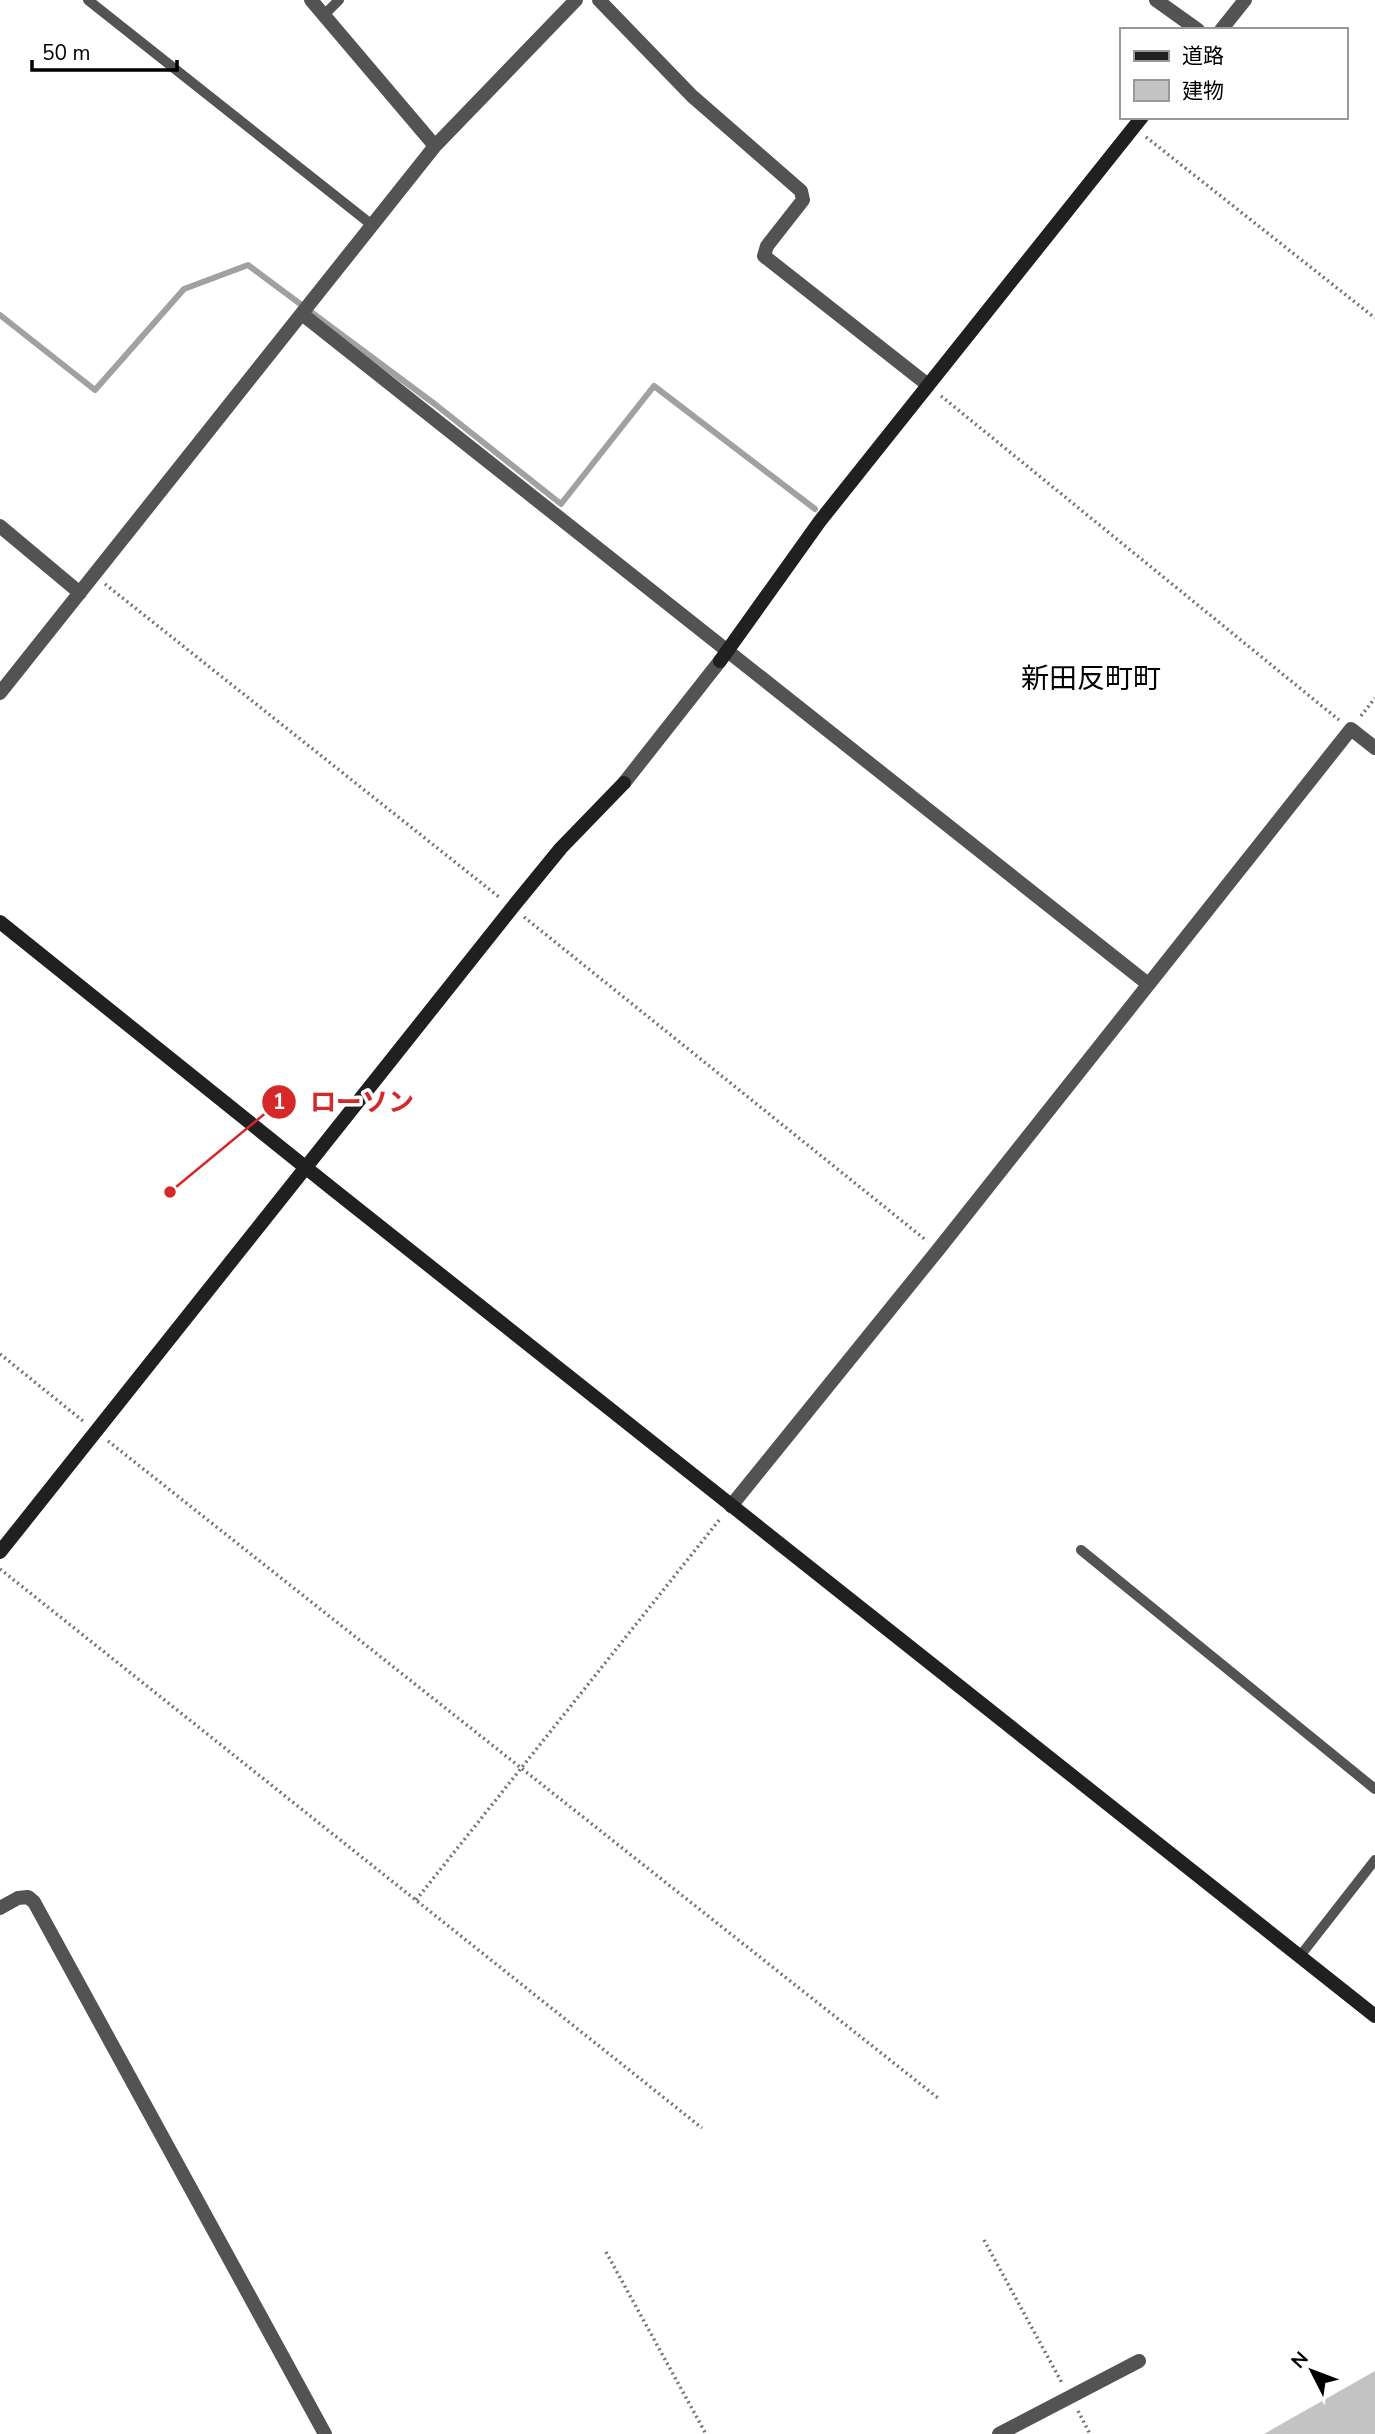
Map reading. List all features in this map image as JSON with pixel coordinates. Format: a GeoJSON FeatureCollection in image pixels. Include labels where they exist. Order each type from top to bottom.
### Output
{"type":"FeatureCollection","features":[{"type":"Feature","properties":{"kind":"street"},"geometry":{"type":"LineString","coordinates":[[312,0],[435,146]]}},
{"type":"Feature","properties":{"kind":"street"},"geometry":{"type":"LineString","coordinates":[[0,693],[435,146],[576,0]]}},
{"type":"Feature","properties":{"kind":"street"},"geometry":{"type":"LineString","coordinates":[[599,0],[692,96],[801,191],[803,200],[767,246],[764,256],[928,386]]}},
{"type":"Feature","properties":{"kind":"street"},"geometry":{"type":"LineString","coordinates":[[1156,0],[1195,28]]}},
{"type":"Feature","properties":{"kind":"street"},"geometry":{"type":"LineString","coordinates":[[1223,28],[1245,0]]}},
{"type":"Feature","properties":{"kind":"street"},"geometry":{"type":"LineString","coordinates":[[0,1552],[512,908],[561,848],[624,783],[724,656],[820,520],[1138,122]]}},
{"type":"Feature","properties":{"kind":"street"},"geometry":{"type":"LineString","coordinates":[[302,314],[724,656],[1148,984]]}},
{"type":"Feature","properties":{"kind":"street"},"geometry":{"type":"LineString","coordinates":[[0,526],[80,593]]}},
{"type":"Feature","properties":{"kind":"street"},"geometry":{"type":"LineString","coordinates":[[731,1506],[938,1250],[1351,729],[1375,748]]}},
{"type":"Feature","properties":{"kind":"street"},"geometry":{"type":"LineString","coordinates":[[0,922],[1375,2016]]}},
{"type":"Feature","properties":{"kind":"street"},"geometry":{"type":"LineString","coordinates":[[0,1908],[18,1898],[28,1897],[34,1902],[325,2434]]}},
{"type":"Feature","properties":{"kind":"street"},"geometry":{"type":"LineString","coordinates":[[999,2434],[1069,2395],[1139,2361]]}},
{"type":"Feature","properties":{"kind":"lane"},"geometry":{"type":"LineString","coordinates":[[88,0],[372,225]]}},
{"type":"Feature","properties":{"kind":"lane"},"geometry":{"type":"LineString","coordinates":[[324,15],[339,0]]}},
{"type":"Feature","properties":{"kind":"lane"},"geometry":{"type":"LineString","coordinates":[[1081,1550],[1375,1789]]}},
{"type":"Feature","properties":{"kind":"lane"},"geometry":{"type":"LineString","coordinates":[[1300,1956],[1375,1860]]}},
{"type":"Feature","properties":{"kind":"path"},"geometry":{"type":"LineString","coordinates":[[1138,122],[1375,318]]}},
{"type":"Feature","properties":{"kind":"path"},"geometry":{"type":"LineString","coordinates":[[928,386],[1351,729],[1375,698]]}},
{"type":"Feature","properties":{"kind":"path"},"geometry":{"type":"LineString","coordinates":[[95,576],[938,1250]]}},
{"type":"Feature","properties":{"kind":"path"},"geometry":{"type":"LineString","coordinates":[[0,1354],[938,2098]]}},
{"type":"Feature","properties":{"kind":"path"},"geometry":{"type":"LineString","coordinates":[[416,1900],[731,1506]]}},
{"type":"Feature","properties":{"kind":"path"},"geometry":{"type":"LineString","coordinates":[[0,1569],[702,2128]]}},
{"type":"Feature","properties":{"kind":"path"},"geometry":{"type":"LineString","coordinates":[[984,2240],[1090,2434]]}},
{"type":"Feature","properties":{"kind":"path"},"geometry":{"type":"LineString","coordinates":[[606,2252],[706,2434]]}},
{"type":"Feature","properties":{"kind":"building"},"geometry":{"type":"Polygon","coordinates":[[[1375,2371],[1375,2434],[1264,2434],[1375,2371]]]}},
{"type":"Feature","properties":{"kind":"waterway"},"geometry":{"type":"LineString","coordinates":[[0,315],[95,390],[184,289],[248,265],[436,405],[561,504],[654,386],[815,509]]}},
{"type":"Feature","properties":{"kind":"place","name":"ローソン"},"geometry":{"type":"Point","coordinates":[170,1192]}},
{"type":"Feature","properties":{"kind":"district","name":"新田反町町"},"geometry":{"type":"Point","coordinates":[1091,678]}}]}
